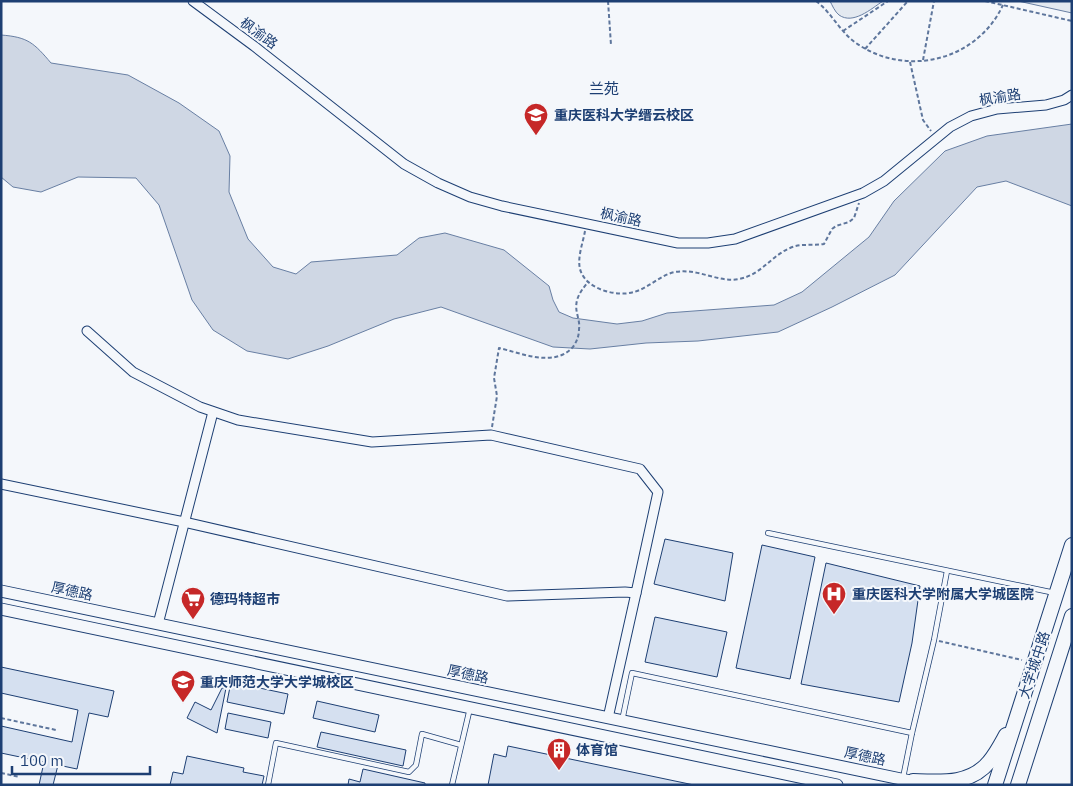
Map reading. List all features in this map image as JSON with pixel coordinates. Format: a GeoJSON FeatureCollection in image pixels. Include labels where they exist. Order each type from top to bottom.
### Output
{"type":"FeatureCollection","features":[{"type":"Feature","properties":{"kind":"highway","name":"大学城中路"},"geometry":{"type":"LineString","coordinates":[[995,785],[1072,545]]}},
{"type":"Feature","properties":{"kind":"highway","name":"大学城中路"},"geometry":{"type":"LineString","coordinates":[[1018,785],[1072,616]]}},
{"type":"Feature","properties":{"kind":"highway"},"geometry":{"type":"LineString","coordinates":[[908,780],[948,782],[964,780],[978,772],[989,762],[1016,720]]}},
{"type":"Feature","properties":{"kind":"main road","name":"厚德路"},"geometry":{"type":"LineString","coordinates":[[1,591],[929,785]]}},
{"type":"Feature","properties":{"kind":"main road"},"geometry":{"type":"LineString","coordinates":[[1,610],[837,785]]}},
{"type":"Feature","properties":{"kind":"street","name":"枫渝路"},"geometry":{"type":"LineString","coordinates":[[193,1],[254,46],[404,164],[438,183],[470,197],[502,206],[678,243],[708,243],[735,239],[863,193],[884,181],[950,126],[971,116],[997,108],[1046,105],[1064,100],[1072,95]]}},
{"type":"Feature","properties":{"kind":"street"},"geometry":{"type":"LineString","coordinates":[[87,331],[133,372],[200,407],[238,420],[372,442],[491,435],[640,469],[658,492],[608,718]]}},
{"type":"Feature","properties":{"kind":"street"},"geometry":{"type":"LineString","coordinates":[[158,624],[213,412]]}},
{"type":"Feature","properties":{"kind":"street"},"geometry":{"type":"LineString","coordinates":[[1,484],[184,522],[508,596],[636,593]]}},
{"type":"Feature","properties":{"kind":"lane"},"geometry":{"type":"LineString","coordinates":[[768,533],[1056,593]]}},
{"type":"Feature","properties":{"kind":"lane"},"geometry":{"type":"LineString","coordinates":[[908,780],[912,733],[934,640],[947,570]]}},
{"type":"Feature","properties":{"kind":"lane"},"geometry":{"type":"LineString","coordinates":[[622,722],[632,673],[912,733]]}},
{"type":"Feature","properties":{"kind":"lane"},"geometry":{"type":"LineString","coordinates":[[452,785],[470,707]]}},
{"type":"Feature","properties":{"kind":"lane"},"geometry":{"type":"LineString","coordinates":[[268,785],[276,743],[408,772],[416,765],[422,734],[461,745]]}},
{"type":"Feature","properties":{"kind":"path"},"geometry":{"type":"LineString","coordinates":[[608,1],[611,46]]}},
{"type":"Feature","properties":{"kind":"path"},"geometry":{"type":"LineString","coordinates":[[816,1],[854,42],[865,49],[888,58],[910,62],[945,56],[972,44],[993,23],[1003,5]]}},
{"type":"Feature","properties":{"kind":"path"},"geometry":{"type":"LineString","coordinates":[[843,31],[888,1]]}},
{"type":"Feature","properties":{"kind":"path"},"geometry":{"type":"LineString","coordinates":[[865,49],[908,1]]}},
{"type":"Feature","properties":{"kind":"path"},"geometry":{"type":"LineString","coordinates":[[923,61],[934,1]]}},
{"type":"Feature","properties":{"kind":"path"},"geometry":{"type":"LineString","coordinates":[[985,1],[1072,21]]}},
{"type":"Feature","properties":{"kind":"path"},"geometry":{"type":"LineString","coordinates":[[910,62],[923,120],[937,138]]}},
{"type":"Feature","properties":{"kind":"path"},"geometry":{"type":"LineString","coordinates":[[587,224],[580,260],[580,272],[588,282],[600,290],[614,293],[634,292],[667,274],[679,272],[704,273],[737,280],[748,277],[790,247],[824,244],[832,229],[854,218],[863,193]]}},
{"type":"Feature","properties":{"kind":"path"},"geometry":{"type":"LineString","coordinates":[[491,435],[497,396],[494,378],[499,348],[543,358],[554,358],[569,350],[578,336],[580,327],[576,300],[588,282]]}},
{"type":"Feature","properties":{"kind":"path"},"geometry":{"type":"LineString","coordinates":[[934,640],[1034,663]]}},
{"type":"Feature","properties":{"kind":"path"},"geometry":{"type":"LineString","coordinates":[[1,718],[56,730]]}},
{"type":"Feature","properties":{"kind":"path"},"geometry":{"type":"LineString","coordinates":[[1,773],[20,777]]}},
{"type":"Feature","properties":{"kind":"shaded area"},"geometry":{"type":"Polygon","coordinates":[[[830,1],[883,1],[862,15],[844,18],[839,15],[830,1]]]}},
{"type":"Feature","properties":{"kind":"shaded area"},"geometry":{"type":"Polygon","coordinates":[[[1018,1],[1072,1],[1072,13],[1018,1]]]}},
{"type":"Feature","properties":{"kind":"shaded area"},"geometry":{"type":"Polygon","coordinates":[[[1,35],[18,37],[30,42],[51,63],[128,75],[179,103],[219,131],[230,156],[229,192],[248,239],[273,267],[296,274],[311,262],[397,255],[419,238],[445,233],[504,250],[549,286],[559,312],[573,318],[617,324],[642,321],[667,313],[774,305],[802,292],[869,237],[894,201],[945,151],[987,136],[1072,124],[1072,206],[1006,181],[977,187],[895,275],[778,332],[698,341],[646,343],[590,349],[553,347],[441,307],[394,319],[328,346],[288,359],[247,351],[213,330],[192,300],[159,205],[136,178],[78,177],[41,192],[13,187],[1,177],[1,35]]]}},
{"type":"Feature","properties":{"kind":"building"},"geometry":{"type":"Polygon","coordinates":[[[665,539],[733,553],[725,601],[654,584],[665,539]]]}},
{"type":"Feature","properties":{"kind":"building"},"geometry":{"type":"Polygon","coordinates":[[[762,545],[815,557],[790,679],[736,668],[762,545]]]}},
{"type":"Feature","properties":{"kind":"building"},"geometry":{"type":"Polygon","coordinates":[[[826,563],[920,586],[912,643],[899,702],[801,684],[826,563]]]}},
{"type":"Feature","properties":{"kind":"building"},"geometry":{"type":"Polygon","coordinates":[[[655,617],[727,632],[717,677],[645,662],[655,617]]]}},
{"type":"Feature","properties":{"kind":"building"},"geometry":{"type":"Polygon","coordinates":[[[1,667],[114,691],[108,717],[89,713],[77,769],[58,765],[53,785],[39,785],[44,762],[1,753],[1,726],[72,742],[78,710],[1,693],[1,667]]]}},
{"type":"Feature","properties":{"kind":"building"},"geometry":{"type":"Polygon","coordinates":[[[231,682],[288,694],[284,714],[227,702],[231,682]]]}},
{"type":"Feature","properties":{"kind":"building"},"geometry":{"type":"Polygon","coordinates":[[[222,688],[226,688],[217,733],[187,718],[195,702],[211,710],[222,688]]]}},
{"type":"Feature","properties":{"kind":"building"},"geometry":{"type":"Polygon","coordinates":[[[317,701],[379,715],[375,732],[313,718],[317,701]]]}},
{"type":"Feature","properties":{"kind":"building"},"geometry":{"type":"Polygon","coordinates":[[[228,713],[271,722],[268,738],[225,729],[228,713]]]}},
{"type":"Feature","properties":{"kind":"building"},"geometry":{"type":"Polygon","coordinates":[[[321,732],[406,750],[403,766],[317,747],[321,732]]]}},
{"type":"Feature","properties":{"kind":"building","name":"体育馆"},"geometry":{"type":"Polygon","coordinates":[[[508,746],[694,785],[488,785],[494,754],[506,757],[508,746]]]}},
{"type":"Feature","properties":{"kind":"building"},"geometry":{"type":"Polygon","coordinates":[[[187,756],[244,768],[243,772],[264,776],[262,785],[170,785],[173,772],[183,774],[187,756]]]}},
{"type":"Feature","properties":{"kind":"building"},"geometry":{"type":"Polygon","coordinates":[[[363,769],[425,783],[425,785],[348,785],[349,779],[360,782],[363,769]]]}},
{"type":"Feature","properties":{"kind":"place","name":"重庆医科大学缙云校区"},"geometry":{"type":"Point","coordinates":[536,136]}},
{"type":"Feature","properties":{"kind":"place","name":"重庆医科大学附属大学城医院"},"geometry":{"type":"Point","coordinates":[834,615]}},
{"type":"Feature","properties":{"kind":"place","name":"德玛特超市"},"geometry":{"type":"Point","coordinates":[193,620]}},
{"type":"Feature","properties":{"kind":"place","name":"重庆师范大学大学城校区"},"geometry":{"type":"Point","coordinates":[183,703]}},
{"type":"Feature","properties":{"kind":"place","name":"体育馆"},"geometry":{"type":"Point","coordinates":[559,771]}},
{"type":"Feature","properties":{"kind":"district","name":"兰苑"},"geometry":{"type":"Point","coordinates":[604,89]}}]}
